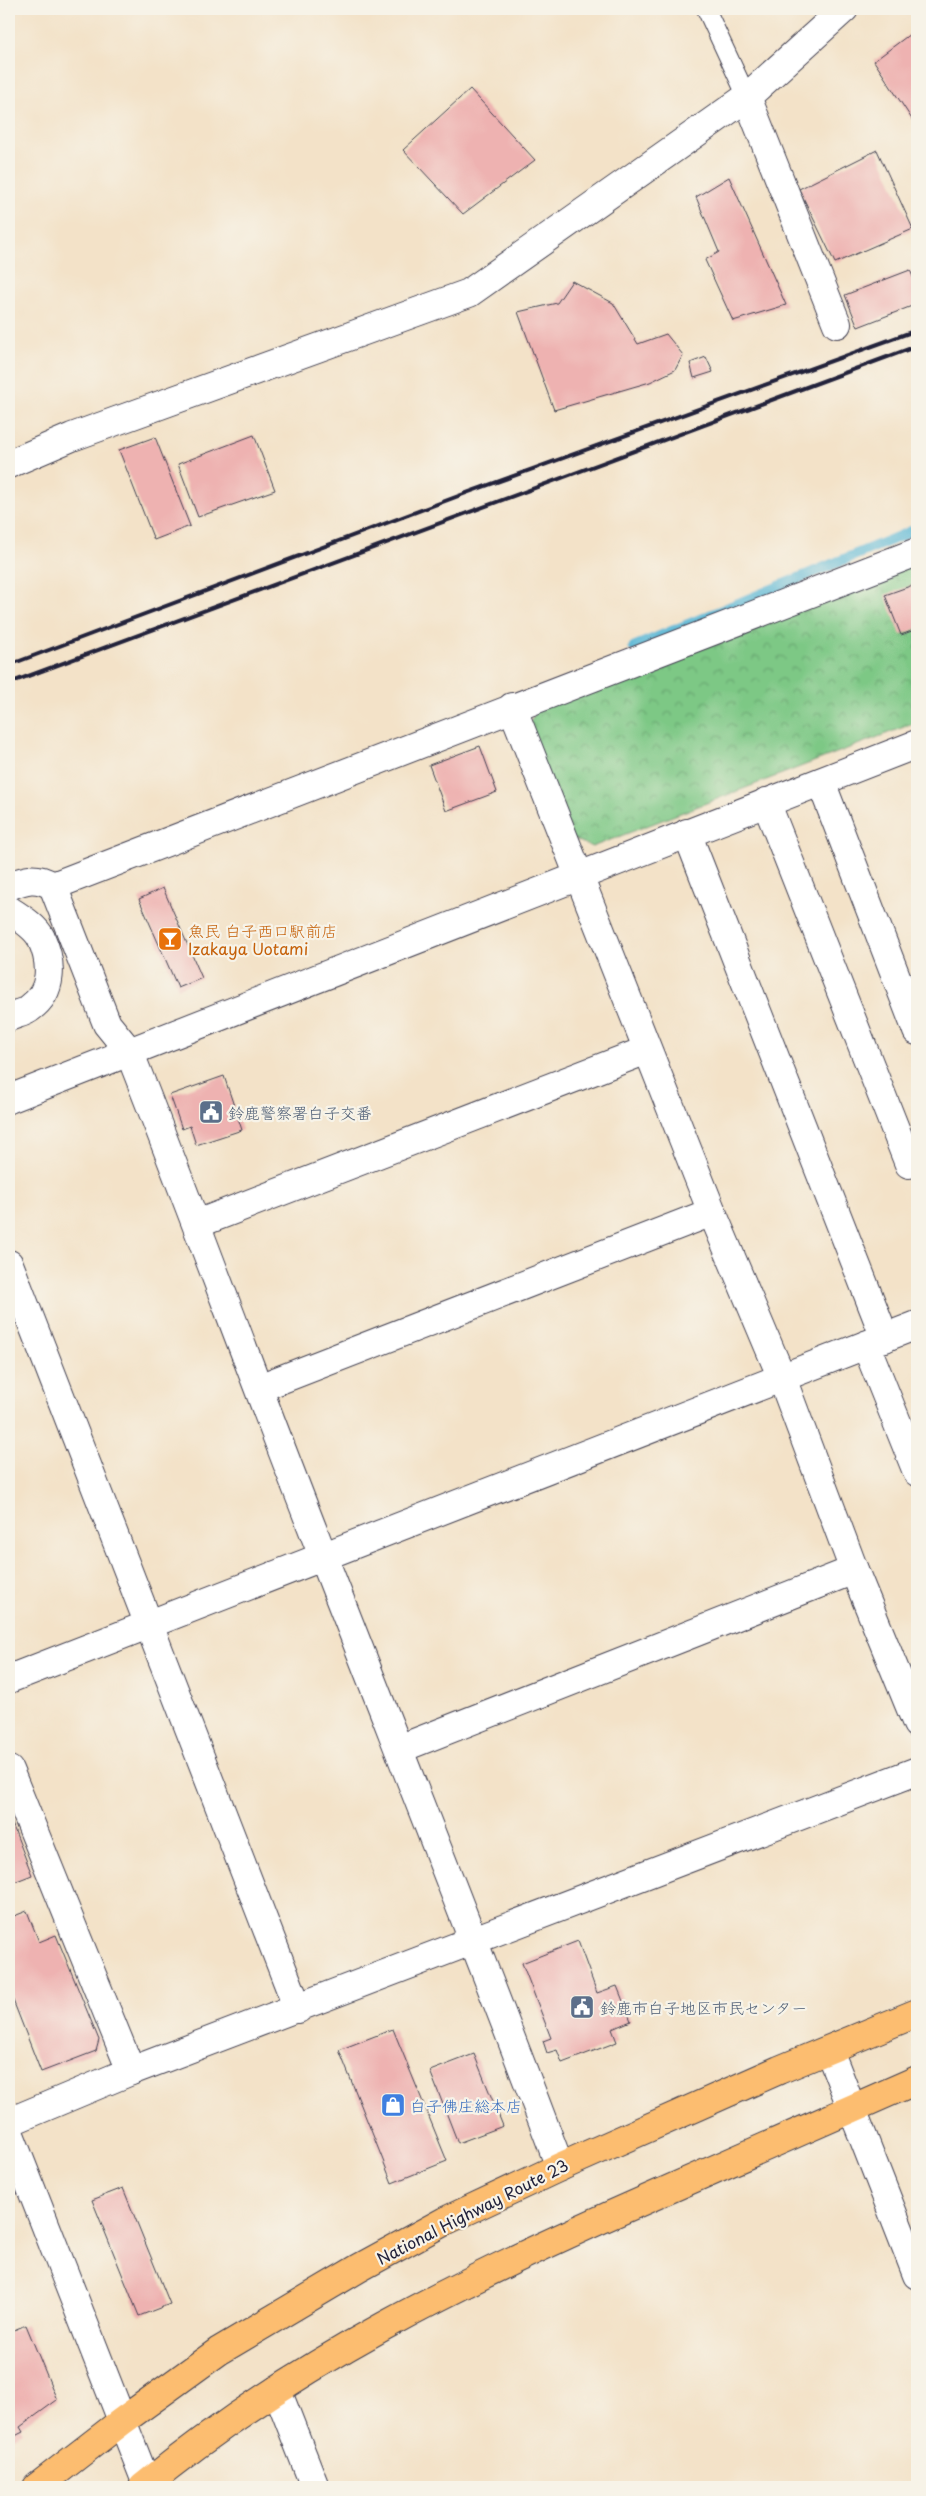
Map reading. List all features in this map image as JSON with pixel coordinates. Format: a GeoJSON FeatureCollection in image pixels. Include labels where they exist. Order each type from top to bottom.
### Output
{"type":"FeatureCollection","features":[{"type":"Feature","properties":{"kind":"highway","name":"National Highway Route 23"},"geometry":{"type":"LineString","coordinates":[[37,2487],[121,2422],[219,2351],[359,2268],[445,2221],[560,2166],[917,2013]]}},
{"type":"Feature","properties":{"kind":"highway"},"geometry":{"type":"LineString","coordinates":[[146,2486],[225,2423],[399,2316],[534,2249],[917,2080]]}},
{"type":"Feature","properties":{"kind":"street"},"geometry":{"type":"LineString","coordinates":[[9,464],[72,437],[469,293],[747,97],[844,9]]}},
{"type":"Feature","properties":{"kind":"street"},"geometry":{"type":"LineString","coordinates":[[747,97],[837,324]]}},
{"type":"Feature","properties":{"kind":"street"},"geometry":{"type":"LineString","coordinates":[[53,886],[917,552]]}},
{"type":"Feature","properties":{"kind":"street"},"geometry":{"type":"LineString","coordinates":[[512,707],[712,1212],[782,1378],[854,1570],[917,1724]]}},
{"type":"Feature","properties":{"kind":"street"},"geometry":{"type":"LineString","coordinates":[[9,1099],[917,744]]}},
{"type":"Feature","properties":{"kind":"street"},"geometry":{"type":"LineString","coordinates":[[821,782],[917,1032]]}},
{"type":"Feature","properties":{"kind":"street"},"geometry":{"type":"LineString","coordinates":[[766,802],[909,1164]]}},
{"type":"Feature","properties":{"kind":"street"},"geometry":{"type":"LineString","coordinates":[[686,834],[876,1342],[917,1472]]}},
{"type":"Feature","properties":{"kind":"street"},"geometry":{"type":"LineString","coordinates":[[9,886],[30,878],[44,881],[53,886],[107,1024],[129,1051],[560,2166]]}},
{"type":"Feature","properties":{"kind":"street"},"geometry":{"type":"LineString","coordinates":[[9,910],[40,937],[50,968],[48,985],[42,996],[30,1009],[9,1017]]}},
{"type":"Feature","properties":{"kind":"street"},"geometry":{"type":"LineString","coordinates":[[197,1224],[647,1050]]}},
{"type":"Feature","properties":{"kind":"street"},"geometry":{"type":"LineString","coordinates":[[259,1388],[712,1212]]}},
{"type":"Feature","properties":{"kind":"street"},"geometry":{"type":"LineString","coordinates":[[9,1264],[298,2009]]}},
{"type":"Feature","properties":{"kind":"street"},"geometry":{"type":"LineString","coordinates":[[9,1679],[917,1325]]}},
{"type":"Feature","properties":{"kind":"street"},"geometry":{"type":"LineString","coordinates":[[399,1749],[854,1570]]}},
{"type":"Feature","properties":{"kind":"street"},"geometry":{"type":"LineString","coordinates":[[9,1770],[131,2071]]}},
{"type":"Feature","properties":{"kind":"street"},"geometry":{"type":"LineString","coordinates":[[9,2122],[131,2071],[475,1942],[917,1771]]}},
{"type":"Feature","properties":{"kind":"street"},"geometry":{"type":"LineString","coordinates":[[829,2050],[917,2275]]}},
{"type":"Feature","properties":{"kind":"street"},"geometry":{"type":"LineString","coordinates":[[9,2132],[146,2486]]}},
{"type":"Feature","properties":{"kind":"street"},"geometry":{"type":"LineString","coordinates":[[277,2390],[315,2487]]}},
{"type":"Feature","properties":{"kind":"lane"},"geometry":{"type":"LineString","coordinates":[[706,9],[747,97]]}},
{"type":"Feature","properties":{"kind":"green space"},"geometry":{"type":"Polygon","coordinates":[[[898,565],[917,568],[917,722],[592,847],[570,837],[528,726],[537,709],[898,565]]]}},
{"type":"Feature","properties":{"kind":"building"},"geometry":{"type":"Polygon","coordinates":[[[910,34],[917,41],[917,127],[874,61],[910,34]]]}},
{"type":"Feature","properties":{"kind":"building"},"geometry":{"type":"Polygon","coordinates":[[[470,89],[535,160],[463,214],[403,150],[470,89]]]}},
{"type":"Feature","properties":{"kind":"building"},"geometry":{"type":"Polygon","coordinates":[[[877,150],[913,229],[835,263],[799,189],[877,150]]]}},
{"type":"Feature","properties":{"kind":"building"},"geometry":{"type":"Polygon","coordinates":[[[729,177],[786,305],[733,321],[705,260],[719,252],[696,197],[729,177]]]}},
{"type":"Feature","properties":{"kind":"building"},"geometry":{"type":"Polygon","coordinates":[[[910,270],[917,286],[917,304],[858,327],[845,295],[910,270]]]}},
{"type":"Feature","properties":{"kind":"building"},"geometry":{"type":"Polygon","coordinates":[[[572,281],[613,303],[638,344],[666,334],[683,355],[675,370],[650,382],[554,410],[518,312],[557,303],[572,281]]]}},
{"type":"Feature","properties":{"kind":"building"},"geometry":{"type":"Polygon","coordinates":[[[706,357],[713,372],[694,378],[690,363],[706,357]]]}},
{"type":"Feature","properties":{"kind":"building"},"geometry":{"type":"Polygon","coordinates":[[[254,435],[275,490],[198,517],[178,464],[254,435]]]}},
{"type":"Feature","properties":{"kind":"building"},"geometry":{"type":"Polygon","coordinates":[[[155,437],[190,526],[154,540],[119,450],[155,437]]]}},
{"type":"Feature","properties":{"kind":"building"},"geometry":{"type":"Polygon","coordinates":[[[913,585],[917,595],[917,629],[901,635],[885,595],[913,585]]]}},
{"type":"Feature","properties":{"kind":"building"},"geometry":{"type":"Polygon","coordinates":[[[480,746],[497,792],[446,811],[429,765],[480,746]]]}},
{"type":"Feature","properties":{"kind":"building","name":"魚民 白子西口駅前店 Izakaya Uotami"},"geometry":{"type":"Polygon","coordinates":[[[163,888],[202,978],[178,988],[139,899],[163,888]]]}},
{"type":"Feature","properties":{"kind":"building"},"geometry":{"type":"Polygon","coordinates":[[[224,1076],[242,1130],[196,1145],[190,1126],[182,1129],[170,1095],[224,1076]]]}},
{"type":"Feature","properties":{"kind":"building"},"geometry":{"type":"Polygon","coordinates":[[[11,1821],[32,1875],[9,1884],[9,1822],[11,1821]]]}},
{"type":"Feature","properties":{"kind":"building"},"geometry":{"type":"Polygon","coordinates":[[[27,1911],[39,1942],[56,1935],[99,2040],[96,2051],[41,2072],[9,1990],[9,1918],[27,1911]]]}},
{"type":"Feature","properties":{"kind":"building","name":"鈴鹿市白子地区市民センター"},"geometry":{"type":"Polygon","coordinates":[[[578,1941],[597,1993],[617,1986],[631,2021],[612,2029],[617,2042],[562,2063],[557,2050],[547,2053],[543,2041],[551,2038],[522,1963],[578,1941]]]}},
{"type":"Feature","properties":{"kind":"building","name":"白子佛庄総本店"},"geometry":{"type":"Polygon","coordinates":[[[393,2029],[447,2161],[392,2183],[339,2050],[393,2029]]]}},
{"type":"Feature","properties":{"kind":"building"},"geometry":{"type":"Polygon","coordinates":[[[474,2054],[503,2126],[458,2143],[430,2071],[474,2054]]]}},
{"type":"Feature","properties":{"kind":"building"},"geometry":{"type":"Polygon","coordinates":[[[123,2188],[170,2304],[139,2316],[92,2200],[123,2188]]]}},
{"type":"Feature","properties":{"kind":"building"},"geometry":{"type":"Polygon","coordinates":[[[26,2325],[57,2400],[20,2427],[23,2432],[9,2439],[9,2332],[26,2325]]]}},
{"type":"Feature","properties":{"kind":"waterway"},"geometry":{"type":"LineString","coordinates":[[634,647],[917,529]]}},
{"type":"Feature","properties":{"kind":"railway"},"geometry":{"type":"LineString","coordinates":[[9,665],[469,492],[917,330]]}},
{"type":"Feature","properties":{"kind":"railway"},"geometry":{"type":"LineString","coordinates":[[9,683],[917,346]]}},
{"type":"Feature","properties":{"kind":"place","name":"魚民 白子西口駅前店 Izakaya Uotami"},"geometry":{"type":"Point","coordinates":[170,939]}},
{"type":"Feature","properties":{"kind":"place","name":"鈴鹿警察署白子交番"},"geometry":{"type":"Point","coordinates":[211,1112]}},
{"type":"Feature","properties":{"kind":"place","name":"鈴鹿市白子地区市民センター"},"geometry":{"type":"Point","coordinates":[582,2007]}},
{"type":"Feature","properties":{"kind":"place","name":"白子佛庄総本店"},"geometry":{"type":"Point","coordinates":[393,2105]}}]}
